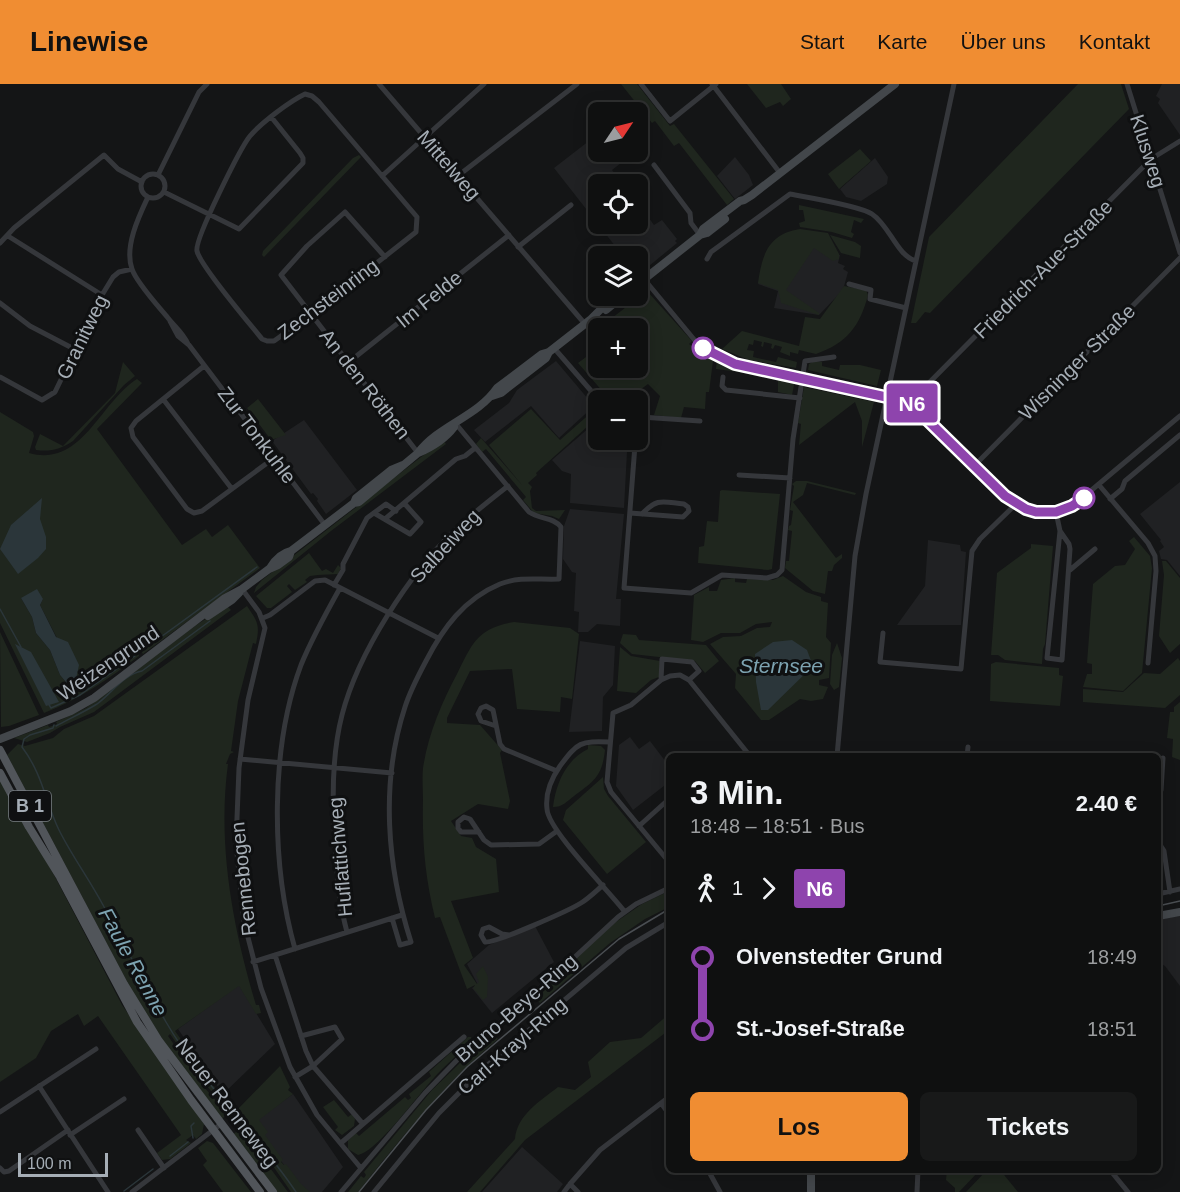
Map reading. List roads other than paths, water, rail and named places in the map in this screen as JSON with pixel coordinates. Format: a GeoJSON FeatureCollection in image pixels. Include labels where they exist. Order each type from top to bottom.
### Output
{"type":"FeatureCollection","features":[{"type":"Feature","properties":{"kind":"main road"},"geometry":{"type":"LineString","coordinates":[[648,276],[700,235],[703,229],[895,84]]}},
{"type":"Feature","properties":{"kind":"main road","name":"Weizengrund"},"geometry":{"type":"LineString","coordinates":[[592,318],[603,307],[608,306]]}},
{"type":"Feature","properties":{"kind":"main road","name":"Weizengrund"},"geometry":{"type":"LineString","coordinates":[[0,739],[65,714],[88,701],[198,620],[228,603],[242,589],[269,569],[285,552],[291,551],[354,503],[356,498],[374,484],[403,465],[425,444],[492,396],[497,388],[588,322]]}},
{"type":"Feature","properties":{"kind":"main road","name":"Neuer Renneweg"},"geometry":{"type":"LineString","coordinates":[[0,750],[131,997],[159,1041],[273,1192]]}},
{"type":"Feature","properties":{"kind":"main road","name":"Neuer Renneweg"},"geometry":{"type":"LineString","coordinates":[[0,773],[29,827],[60,877],[125,1001],[153,1046],[260,1192]]}},
{"type":"Feature","properties":{"kind":"main road"},"geometry":{"type":"LineString","coordinates":[[1161,915],[1180,912]]}},
{"type":"Feature","properties":{"kind":"main road"},"geometry":{"type":"LineString","coordinates":[[811,1173],[811,1192]]}},
{"type":"Feature","properties":{"kind":"street"},"geometry":{"type":"LineString","coordinates":[[158,175],[199,92],[207,84]]}},
{"type":"Feature","properties":{"kind":"street","name":"Mittelweg"},"geometry":{"type":"LineString","coordinates":[[379,84],[424,138],[459,175],[518,247],[588,322]]}},
{"type":"Feature","properties":{"kind":"street"},"geometry":{"type":"LineString","coordinates":[[382,176],[484,84]]}},
{"type":"Feature","properties":{"kind":"street"},"geometry":{"type":"LineString","coordinates":[[459,175],[577,84]]}},
{"type":"Feature","properties":{"kind":"street"},"geometry":{"type":"LineString","coordinates":[[641,84],[670,121],[714,85],[780,173]]}},
{"type":"Feature","properties":{"kind":"street"},"geometry":{"type":"LineString","coordinates":[[837,753],[855,556],[866,494],[954,84]]}},
{"type":"Feature","properties":{"kind":"street","name":"Klusweg"},"geometry":{"type":"LineString","coordinates":[[1127,84],[1180,253]]}},
{"type":"Feature","properties":{"kind":"street","name":"Zechsteinring"},"geometry":{"type":"LineString","coordinates":[[305,94],[312,96],[382,176],[417,217],[416,232],[312,314],[274,340],[262,339],[197,253],[196,244],[248,140],[272,118],[305,94]]}},
{"type":"Feature","properties":{"kind":"street"},"geometry":{"type":"LineString","coordinates":[[164,192],[239,229],[303,163],[300,153],[272,118]]}},
{"type":"Feature","properties":{"kind":"street","name":"Friedrich-Aue-Straße"},"geometry":{"type":"LineString","coordinates":[[910,402],[1151,159],[1180,141]]}},
{"type":"Feature","properties":{"kind":"street"},"geometry":{"type":"LineString","coordinates":[[0,243],[14,228],[104,155],[118,169],[142,182]]}},
{"type":"Feature","properties":{"kind":"street"},"geometry":{"type":"LineString","coordinates":[[654,165],[690,213],[691,223],[700,235]]}},
{"type":"Feature","properties":{"kind":"street"},"geometry":{"type":"LineString","coordinates":[[149,175],[158,175],[165,182],[164,192],[157,198],[148,197],[141,188],[142,182],[149,175]]}},
{"type":"Feature","properties":{"kind":"street"},"geometry":{"type":"LineString","coordinates":[[707,260],[711,252],[786,195],[791,194],[870,212],[887,228],[905,256],[916,261]]}},
{"type":"Feature","properties":{"kind":"street"},"geometry":{"type":"LineString","coordinates":[[132,269],[132,239],[148,197]]}},
{"type":"Feature","properties":{"kind":"street"},"geometry":{"type":"LineString","coordinates":[[518,247],[571,205]]}},
{"type":"Feature","properties":{"kind":"street","name":"An den Röthen"},"geometry":{"type":"LineString","coordinates":[[385,257],[345,212],[307,246],[281,275],[418,453]]}},
{"type":"Feature","properties":{"kind":"street","name":"Im Felde"},"geometry":{"type":"LineString","coordinates":[[349,362],[508,235]]}},
{"type":"Feature","properties":{"kind":"street"},"geometry":{"type":"LineString","coordinates":[[8,236],[102,295]]}},
{"type":"Feature","properties":{"kind":"street","name":"Wisninger Straße"},"geometry":{"type":"LineString","coordinates":[[975,465],[1180,258]]}},
{"type":"Feature","properties":{"kind":"street","name":"Granitweg"},"geometry":{"type":"LineString","coordinates":[[0,377],[42,400],[55,392],[102,295],[116,274],[132,269]]}},
{"type":"Feature","properties":{"kind":"street","name":"Zur Tonkuhle"},"geometry":{"type":"LineString","coordinates":[[132,269],[170,321],[175,332],[189,345],[325,525]]}},
{"type":"Feature","properties":{"kind":"street"},"geometry":{"type":"LineString","coordinates":[[849,284],[871,290],[870,299],[906,308]]}},
{"type":"Feature","properties":{"kind":"street"},"geometry":{"type":"LineString","coordinates":[[648,290],[691,337],[706,350],[732,363],[910,402],[1005,496],[1032,511],[1056,512],[1075,504],[1180,416]]}},
{"type":"Feature","properties":{"kind":"street"},"geometry":{"type":"LineString","coordinates":[[0,303],[30,326],[76,350]]}},
{"type":"Feature","properties":{"kind":"street"},"geometry":{"type":"LineString","coordinates":[[552,350],[590,390]]}},
{"type":"Feature","properties":{"kind":"street"},"geometry":{"type":"LineString","coordinates":[[635,450],[624,588],[691,593],[722,575],[767,578],[777,575],[782,570],[793,440],[805,361],[834,357]]}},
{"type":"Feature","properties":{"kind":"street"},"geometry":{"type":"LineString","coordinates":[[204,366],[131,428],[133,437],[187,508],[194,513],[202,511],[274,458]]}},
{"type":"Feature","properties":{"kind":"street"},"geometry":{"type":"LineString","coordinates":[[723,377],[722,386],[726,390],[800,398]]}},
{"type":"Feature","properties":{"kind":"street"},"geometry":{"type":"LineString","coordinates":[[163,399],[232,489]]}},
{"type":"Feature","properties":{"kind":"street"},"geometry":{"type":"LineString","coordinates":[[648,417],[700,421]]}},
{"type":"Feature","properties":{"kind":"street"},"geometry":{"type":"LineString","coordinates":[[392,918],[400,945],[411,942],[402,915],[390,844],[392,773],[405,706],[438,638],[451,620],[481,594],[514,580],[529,577],[559,579],[561,526],[556,521],[538,518],[529,512],[456,424]]}},
{"type":"Feature","properties":{"kind":"street"},"geometry":{"type":"LineString","coordinates":[[1110,499],[1122,489],[1125,481],[1180,435]]}},
{"type":"Feature","properties":{"kind":"street"},"geometry":{"type":"LineString","coordinates":[[385,519],[456,459],[465,456],[475,448]]}},
{"type":"Feature","properties":{"kind":"street"},"geometry":{"type":"LineString","coordinates":[[739,475],[790,478]]}},
{"type":"Feature","properties":{"kind":"street"},"geometry":{"type":"LineString","coordinates":[[1099,485],[1148,543],[1155,556],[1156,571],[1148,663]]}},
{"type":"Feature","properties":{"kind":"street","name":"Salbeiweg"},"geometry":{"type":"LineString","coordinates":[[390,614],[420,568],[453,531],[508,486]]}},
{"type":"Feature","properties":{"kind":"street"},"geometry":{"type":"LineString","coordinates":[[630,513],[642,514],[683,517],[689,511],[684,504],[657,502],[650,504],[642,514]]}},
{"type":"Feature","properties":{"kind":"street"},"geometry":{"type":"LineString","coordinates":[[374,513],[410,534],[421,522],[404,503]]}},
{"type":"Feature","properties":{"kind":"street"},"geometry":{"type":"LineString","coordinates":[[295,949],[284,902],[278,839],[283,731],[301,665],[337,586],[343,564],[367,518],[386,504],[396,511]]}},
{"type":"Feature","properties":{"kind":"street"},"geometry":{"type":"LineString","coordinates":[[883,633],[880,662],[961,669],[972,551],[980,539],[1016,504]]}},
{"type":"Feature","properties":{"kind":"street"},"geometry":{"type":"LineString","coordinates":[[1056,512],[1060,531],[1047,658],[1062,660],[1070,547],[1060,531]]}},
{"type":"Feature","properties":{"kind":"street"},"geometry":{"type":"LineString","coordinates":[[1070,570],[1095,549]]}},
{"type":"Feature","properties":{"kind":"street"},"geometry":{"type":"LineString","coordinates":[[242,589],[263,618],[315,581],[325,580],[438,638]]}},
{"type":"Feature","properties":{"kind":"street","name":"Huflattichweg"},"geometry":{"type":"LineString","coordinates":[[347,932],[338,879],[332,813],[341,716],[352,683],[390,614]]}},
{"type":"Feature","properties":{"kind":"street","name":"Rennebogen"},"geometry":{"type":"LineString","coordinates":[[263,618],[265,634],[248,700],[240,759],[236,843],[240,895],[253,962],[269,1015],[295,1077],[317,1115],[360,1167]]}},
{"type":"Feature","properties":{"kind":"street"},"geometry":{"type":"LineString","coordinates":[[661,680],[662,659],[692,662],[699,672],[689,680]]}},
{"type":"Feature","properties":{"kind":"street"},"geometry":{"type":"LineString","coordinates":[[666,858],[611,792],[607,782],[613,713],[631,705],[661,680],[680,675],[689,680],[748,753]]}},
{"type":"Feature","properties":{"kind":"street"},"geometry":{"type":"LineString","coordinates":[[496,726],[500,744],[504,748],[557,771]]}},
{"type":"Feature","properties":{"kind":"street"},"geometry":{"type":"LineString","coordinates":[[610,742],[587,741],[571,752],[550,783],[547,809],[550,821],[557,831],[625,912]]}},
{"type":"Feature","properties":{"kind":"street"},"geometry":{"type":"LineString","coordinates":[[967,753],[968,747]]}},
{"type":"Feature","properties":{"kind":"street"},"geometry":{"type":"LineString","coordinates":[[1161,790],[1163,758]]}},
{"type":"Feature","properties":{"kind":"street"},"geometry":{"type":"LineString","coordinates":[[240,759],[392,773]]}},
{"type":"Feature","properties":{"kind":"street"},"geometry":{"type":"LineString","coordinates":[[639,826],[666,802]]}},
{"type":"Feature","properties":{"kind":"street"},"geometry":{"type":"LineString","coordinates":[[479,832],[487,842],[493,845],[539,844],[557,831]]}},
{"type":"Feature","properties":{"kind":"street"},"geometry":{"type":"LineString","coordinates":[[1161,846],[1164,850],[1170,892]]}},
{"type":"Feature","properties":{"kind":"street"},"geometry":{"type":"LineString","coordinates":[[509,935],[489,927],[485,928],[481,934],[482,939],[487,943],[509,935],[579,904],[603,885]]}},
{"type":"Feature","properties":{"kind":"street","name":"Bruno-Beye-Ring"},"geometry":{"type":"LineString","coordinates":[[341,1192],[425,1093],[459,1058],[625,912],[639,902],[666,889]]}},
{"type":"Feature","properties":{"kind":"street"},"geometry":{"type":"LineString","coordinates":[[1161,894],[1180,889]]}},
{"type":"Feature","properties":{"kind":"street","name":"Rennebogen"},"geometry":{"type":"LineString","coordinates":[[253,962],[402,915]]}},
{"type":"Feature","properties":{"kind":"street","name":"Carl-Krayl-Ring"},"geometry":{"type":"LineString","coordinates":[[374,1192],[438,1113],[484,1068],[626,948],[666,924]]}},
{"type":"Feature","properties":{"kind":"street","name":"Rennebogen"},"geometry":{"type":"LineString","coordinates":[[275,955],[313,1066],[363,1124]]}},
{"type":"Feature","properties":{"kind":"street"},"geometry":{"type":"LineString","coordinates":[[295,1077],[313,1066],[342,1039],[335,1027],[301,1036]]}},
{"type":"Feature","properties":{"kind":"street"},"geometry":{"type":"LineString","coordinates":[[341,1143],[464,1037]]}},
{"type":"Feature","properties":{"kind":"street"},"geometry":{"type":"LineString","coordinates":[[0,1112],[96,1049]]}},
{"type":"Feature","properties":{"kind":"street"},"geometry":{"type":"LineString","coordinates":[[39,1086],[108,1192]]}},
{"type":"Feature","properties":{"kind":"street"},"geometry":{"type":"LineString","coordinates":[[0,1168],[3,1172],[8,1172],[124,1099]]}},
{"type":"Feature","properties":{"kind":"street"},"geometry":{"type":"LineString","coordinates":[[564,1192],[600,1150],[666,1099]]}},
{"type":"Feature","properties":{"kind":"street"},"geometry":{"type":"LineString","coordinates":[[661,1103],[666,1110]]}},
{"type":"Feature","properties":{"kind":"street"},"geometry":{"type":"LineString","coordinates":[[132,1192],[221,1124]]}},
{"type":"Feature","properties":{"kind":"street"},"geometry":{"type":"LineString","coordinates":[[138,1130],[164,1168]]}},
{"type":"Feature","properties":{"kind":"street"},"geometry":{"type":"LineString","coordinates":[[710,1173],[720,1192]]}},
{"type":"Feature","properties":{"kind":"street"},"geometry":{"type":"LineString","coordinates":[[917,1192],[918,1173]]}},
{"type":"Feature","properties":{"kind":"street"},"geometry":{"type":"LineString","coordinates":[[1112,1173],[1128,1192]]}},
{"type":"Feature","properties":{"kind":"street"},"geometry":{"type":"LineString","coordinates":[[570,1184],[579,1192]]}},
{"type":"Feature","properties":{"kind":"water"},"geometry":{"type":"Polygon","coordinates":[[[42,498],[40,519],[46,537],[46,549],[18,574],[0,549],[11,525],[42,498]]]}},
{"type":"Feature","properties":{"kind":"water"},"geometry":{"type":"Polygon","coordinates":[[[37,589],[43,599],[40,605],[56,637],[68,642],[79,665],[75,684],[70,687],[60,675],[50,650],[36,633],[32,617],[21,598],[37,589]]]}},
{"type":"Feature","properties":{"kind":"water","name":"Sternsee"},"geometry":{"type":"Polygon","coordinates":[[[792,640],[807,650],[813,666],[768,710],[761,710],[756,682],[755,654],[773,642],[792,640]]]}},
{"type":"Feature","properties":{"kind":"water"},"geometry":{"type":"Polygon","coordinates":[[[15,644],[31,652],[59,702],[46,706],[15,644]]]}},
{"type":"Feature","properties":{"kind":"waterway"},"geometry":{"type":"LineString","coordinates":[[143,650],[257,567]]}},
{"type":"Feature","properties":{"kind":"waterway"},"geometry":{"type":"LineString","coordinates":[[0,609],[21,647]]}},
{"type":"Feature","properties":{"kind":"waterway"},"geometry":{"type":"LineString","coordinates":[[56,726],[97,704],[129,676],[142,671],[210,621]]}},
{"type":"Feature","properties":{"kind":"waterway"},"geometry":{"type":"LineString","coordinates":[[48,703],[51,708],[80,695],[135,656]]}},
{"type":"Feature","properties":{"kind":"waterway","name":"Faule Renne"},"geometry":{"type":"LineString","coordinates":[[54,725],[53,728],[24,739],[22,747],[35,768],[59,830],[98,895],[180,1045],[296,1192]]}},
{"type":"Feature","properties":{"kind":"waterway"},"geometry":{"type":"LineString","coordinates":[[193,1138],[191,1126],[194,1123]]}},
{"type":"Feature","properties":{"kind":"waterway"},"geometry":{"type":"LineString","coordinates":[[170,1156],[188,1142]]}},
{"type":"Feature","properties":{"kind":"waterway"},"geometry":{"type":"LineString","coordinates":[[124,1191],[153,1169]]}},
{"type":"Feature","properties":{"kind":"tram line"},"geometry":{"type":"LineString","coordinates":[[1161,905],[1180,901]]}},
{"type":"Feature","properties":{"kind":"tram line"},"geometry":{"type":"LineString","coordinates":[[359,1192],[426,1110],[467,1067],[619,939],[666,911]]}}]}
